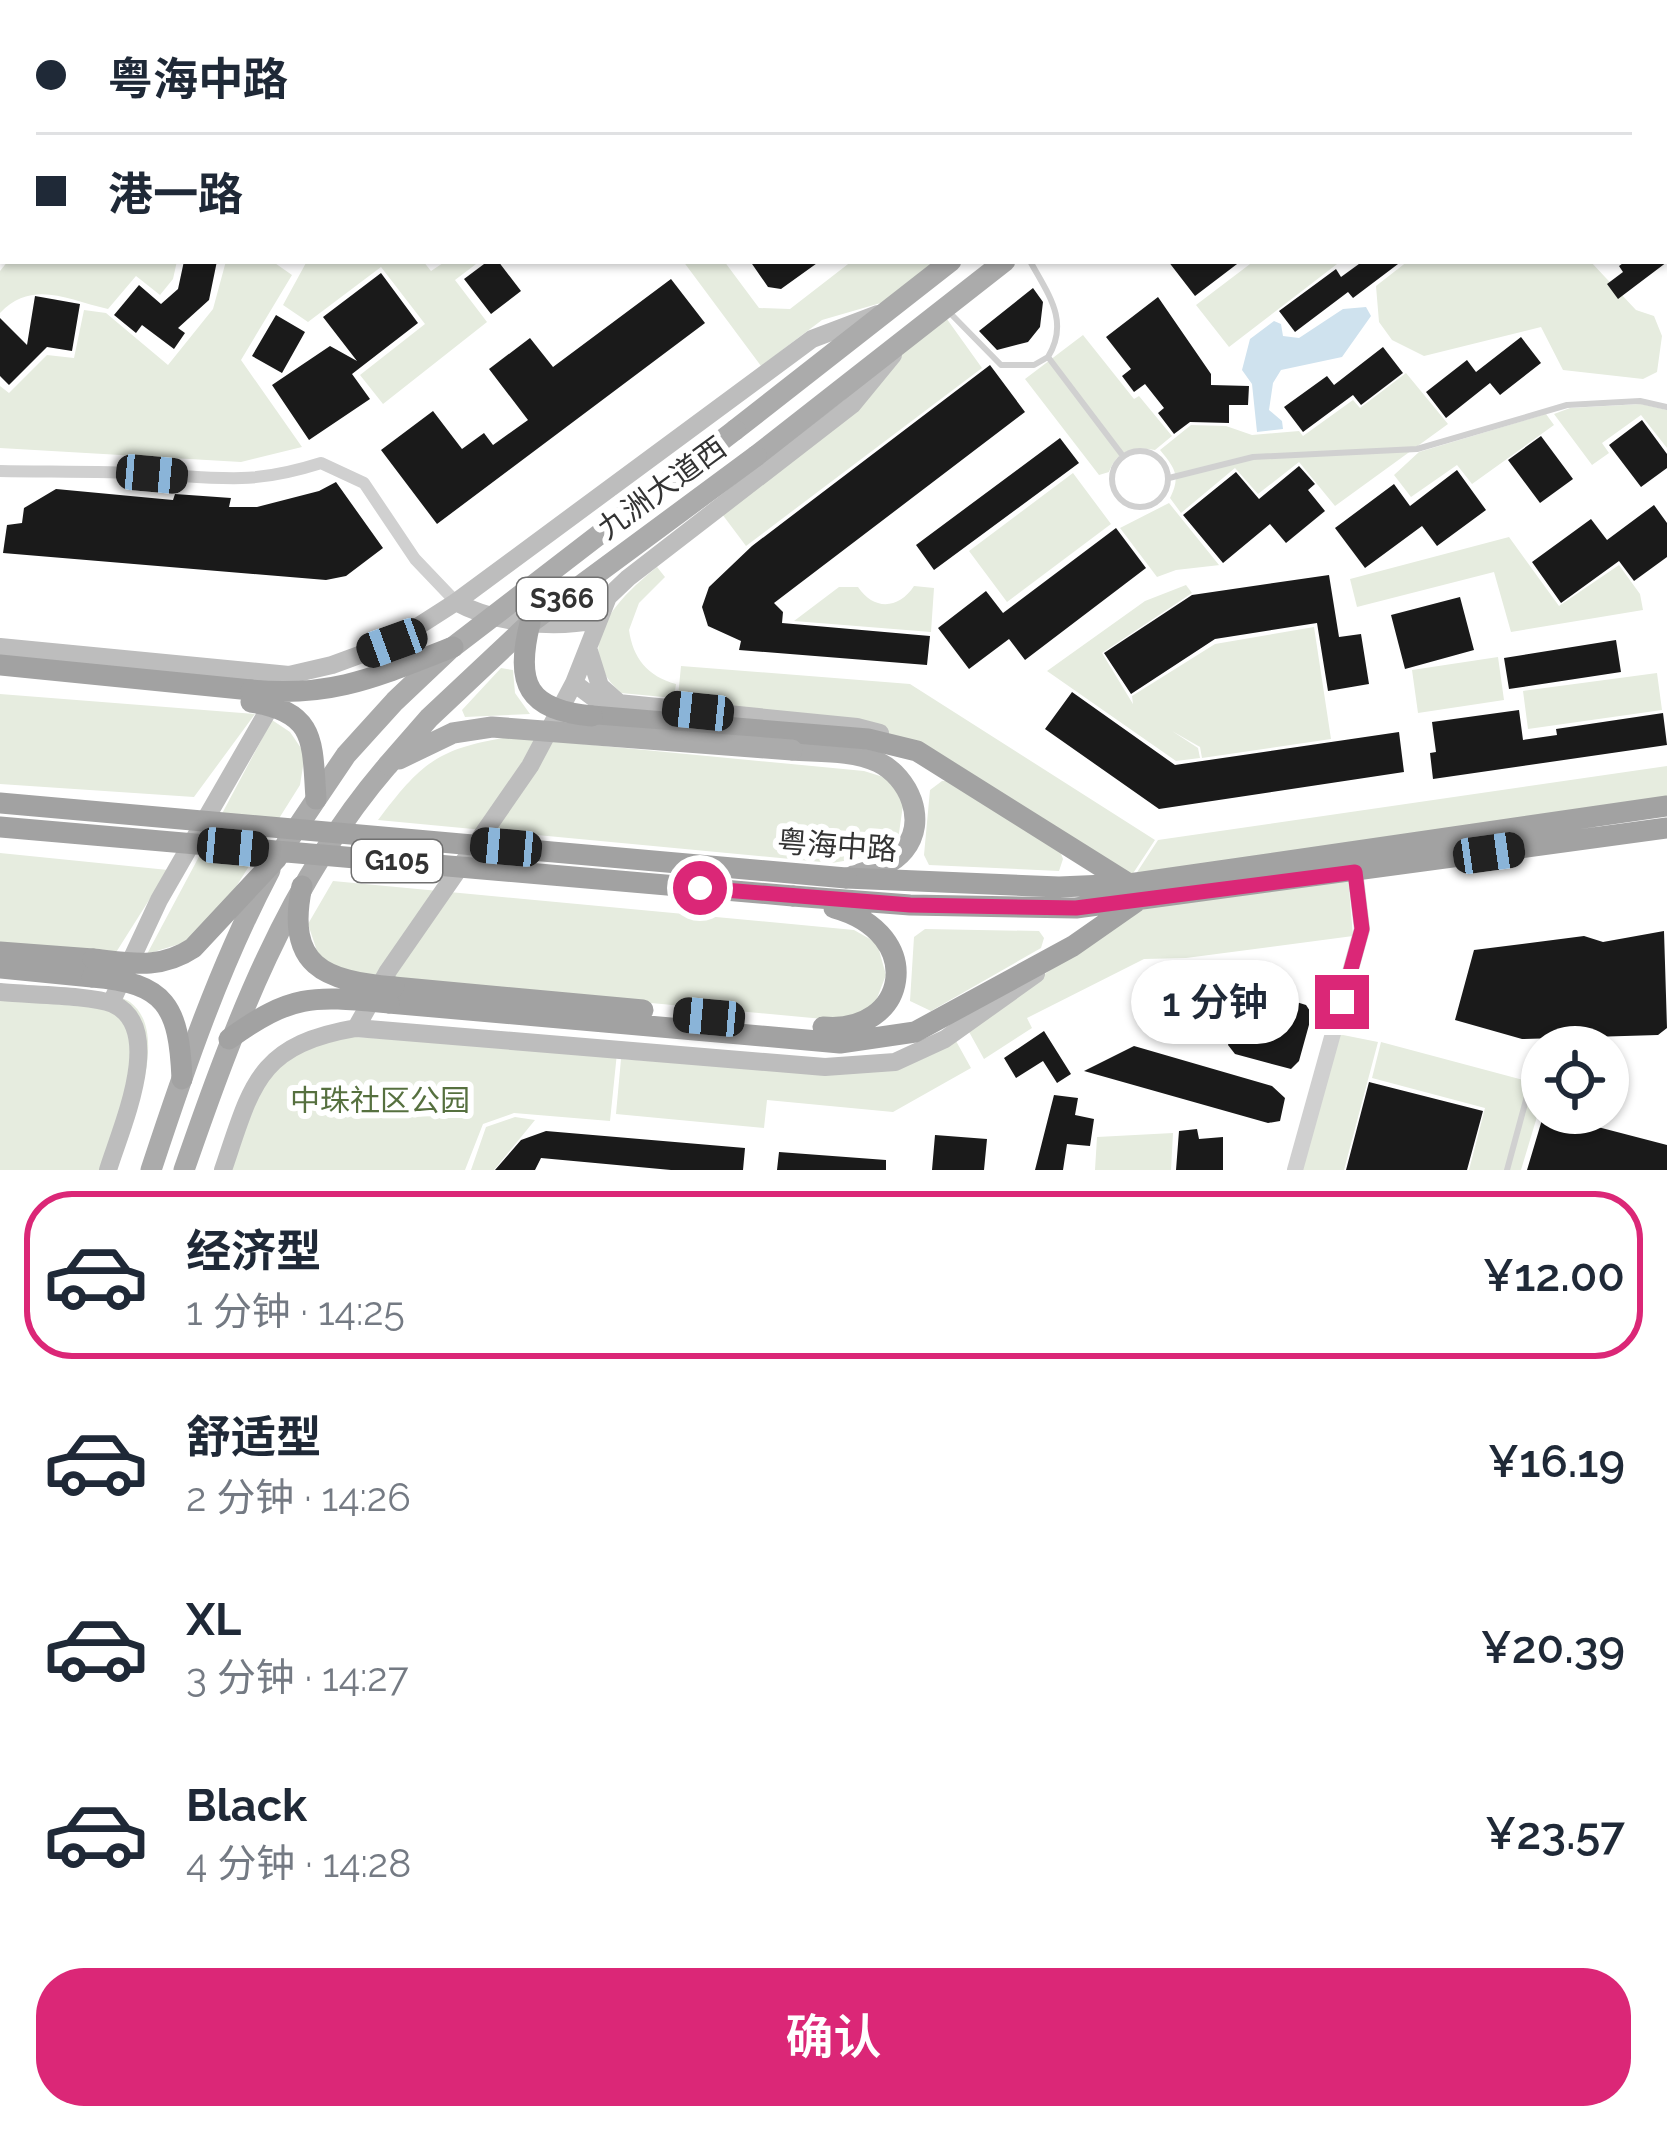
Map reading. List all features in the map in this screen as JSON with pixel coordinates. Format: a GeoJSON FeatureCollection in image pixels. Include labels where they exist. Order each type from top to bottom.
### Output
{"type":"FeatureCollection","features":[{"type":"Feature","properties":{"kind":"highway"},"geometry":{"type":"LineString","coordinates":[[302,886],[298,933],[313,964],[345,981],[392,995],[840,1042],[915,1032],[1073,946],[1134,892],[917,751],[868,739],[550,709],[529,688],[523,657],[530,623]]}},
{"type":"Feature","properties":{"kind":"highway"},"geometry":{"type":"LineString","coordinates":[[0,677],[251,696],[298,693],[339,689],[453,647]]}},
{"type":"Feature","properties":{"kind":"highway"},"geometry":{"type":"LineString","coordinates":[[0,664],[251,696],[293,713],[304,724],[313,752],[316,800]]}},
{"type":"Feature","properties":{"kind":"highway","name":"粤海中路"},"geometry":{"type":"LineString","coordinates":[[0,803],[846,878],[1134,892],[1355,872],[1667,828]]}},
{"type":"Feature","properties":{"kind":"highway","name":"粤海中路"},"geometry":{"type":"LineString","coordinates":[[0,827],[910,905],[1076,908],[1134,892],[1667,806]]}},
{"type":"Feature","properties":{"kind":"highway"},"geometry":{"type":"LineString","coordinates":[[0,968],[156,965],[181,956],[277,858]]}},
{"type":"Feature","properties":{"kind":"highway"},"geometry":{"type":"LineString","coordinates":[[229,1040],[254,1021],[296,1000],[316,996],[392,995],[844,1029],[874,1016],[890,998],[897,976],[894,952],[885,936],[854,913],[793,896]]}},
{"type":"Feature","properties":{"kind":"highway"},"geometry":{"type":"LineString","coordinates":[[0,952],[92,968],[137,982],[162,1000],[177,1031],[182,1078]]}},
{"type":"Feature","properties":{"kind":"main road","name":"九洲大道西"},"geometry":{"type":"LineString","coordinates":[[151,1170],[201,1018],[235,936],[277,858],[346,755],[394,701],[453,647],[948,264]]}},
{"type":"Feature","properties":{"kind":"main road","name":"九洲大道西"},"geometry":{"type":"LineString","coordinates":[[184,1170],[229,1040],[302,886],[361,796],[429,718],[530,623],[756,456],[1001,264]]}},
{"type":"Feature","properties":{"kind":"main road"},"geometry":{"type":"LineString","coordinates":[[0,647],[289,675],[392,643],[456,602],[812,339],[889,310]]}},
{"type":"Feature","properties":{"kind":"main road"},"geometry":{"type":"LineString","coordinates":[[356,1028],[388,971],[530,766],[574,683],[608,597],[852,405],[907,338]]}},
{"type":"Feature","properties":{"kind":"main road"},"geometry":{"type":"LineString","coordinates":[[456,602],[499,617],[555,626],[597,620]]}},
{"type":"Feature","properties":{"kind":"main road"},"geometry":{"type":"LineString","coordinates":[[588,649],[600,686],[618,702]]}},
{"type":"Feature","properties":{"kind":"main road"},"geometry":{"type":"LineString","coordinates":[[111,1003],[159,900],[289,675]]}},
{"type":"Feature","properties":{"kind":"main road"},"geometry":{"type":"LineString","coordinates":[[574,683],[591,698],[857,727],[917,751]]}},
{"type":"Feature","properties":{"kind":"main road"},"geometry":{"type":"LineString","coordinates":[[388,765],[453,733],[493,727],[862,756],[896,773],[912,801],[913,834],[903,851],[885,866],[846,878]]}},
{"type":"Feature","properties":{"kind":"main road"},"geometry":{"type":"LineString","coordinates":[[223,1170],[248,1096],[278,1055],[323,1034],[356,1028],[804,1066],[895,1062],[945,1039],[1073,946]]}},
{"type":"Feature","properties":{"kind":"main road"},"geometry":{"type":"LineString","coordinates":[[0,992],[111,1003],[128,1014],[141,1042],[139,1067],[108,1170]]}},
{"type":"Feature","properties":{"kind":"street"},"geometry":{"type":"LineString","coordinates":[[0,471],[241,481],[321,463],[364,484],[415,559],[456,602]]}},
{"type":"Feature","properties":{"kind":"street"},"geometry":{"type":"LineString","coordinates":[[1295,1170],[1362,929],[1355,872]]}},
{"type":"Feature","properties":{"kind":"lane"},"geometry":{"type":"LineString","coordinates":[[945,308],[1001,365],[1034,365],[1048,357],[1056,344],[1059,320],[1031,264]]}},
{"type":"Feature","properties":{"kind":"lane"},"geometry":{"type":"LineString","coordinates":[[1048,357],[1123,456]]}},
{"type":"Feature","properties":{"kind":"lane"},"geometry":{"type":"LineString","coordinates":[[1169,478],[1253,457],[1417,449],[1567,405],[1640,400],[1667,407]]}},
{"type":"Feature","properties":{"kind":"lane"},"geometry":{"type":"LineString","coordinates":[[1139,450],[1157,455],[1169,478],[1155,503],[1137,507],[1120,499],[1112,482],[1116,463],[1139,450]]}},
{"type":"Feature","properties":{"kind":"lane"},"geometry":{"type":"LineString","coordinates":[[1508,1170],[1521,1121]]}},
{"type":"Feature","properties":{"kind":"green space"},"geometry":{"type":"Polygon","coordinates":[[[6,264],[176,264],[173,279],[160,295],[136,276],[108,309],[38,294],[0,313],[0,271],[6,264]]]}},
{"type":"Feature","properties":{"kind":"green space"},"geometry":{"type":"Polygon","coordinates":[[[225,264],[276,264],[292,275],[241,360],[302,447],[241,462],[0,448],[0,386],[9,393],[47,355],[74,358],[84,310],[106,313],[168,365],[213,309],[225,264]]]}},
{"type":"Feature","properties":{"kind":"green space"},"geometry":{"type":"Polygon","coordinates":[[[305,264],[425,264],[431,271],[442,264],[476,264],[455,280],[487,322],[383,404],[360,375],[425,324],[381,267],[308,322],[283,305],[305,264]]]}},
{"type":"Feature","properties":{"kind":"green space"},"geometry":{"type":"Polygon","coordinates":[[[685,264],[726,264],[759,308],[790,309],[848,264],[934,264],[884,302],[822,320],[761,366],[685,264]]]}},
{"type":"Feature","properties":{"kind":"green space"},"geometry":{"type":"Polygon","coordinates":[[[1250,264],[1337,264],[1229,347],[1196,305],[1250,264]]]}},
{"type":"Feature","properties":{"kind":"green space"},"geometry":{"type":"Polygon","coordinates":[[[1404,264],[1593,264],[1636,310],[1654,316],[1662,336],[1657,372],[1643,379],[1563,370],[1541,327],[1424,356],[1392,340],[1379,322],[1376,286],[1404,264]]]}},
{"type":"Feature","properties":{"kind":"green space"},"geometry":{"type":"Polygon","coordinates":[[[944,315],[982,368],[746,546],[722,514],[944,315]]]}},
{"type":"Feature","properties":{"kind":"green space"},"geometry":{"type":"Polygon","coordinates":[[[1083,335],[1134,399],[1139,396],[1172,436],[1155,450],[1127,451],[1109,472],[1099,475],[1025,379],[1083,335]]]}},
{"type":"Feature","properties":{"kind":"green space"},"geometry":{"type":"Polygon","coordinates":[[[1406,373],[1448,424],[1335,506],[1299,462],[1258,494],[1235,468],[1181,513],[1170,498],[1175,472],[1160,450],[1191,425],[1226,426],[1252,435],[1299,431],[1303,436],[1353,400],[1360,408],[1406,373]]]}},
{"type":"Feature","properties":{"kind":"green space"},"geometry":{"type":"Polygon","coordinates":[[[1641,404],[1667,410],[1667,448],[1641,415],[1602,443],[1609,453],[1592,465],[1554,414],[1570,408],[1641,404]]]}},
{"type":"Feature","properties":{"kind":"green space"},"geometry":{"type":"Polygon","coordinates":[[[1546,414],[1554,425],[1472,484],[1457,465],[1411,497],[1394,475],[1419,452],[1546,414]]]}},
{"type":"Feature","properties":{"kind":"green space"},"geometry":{"type":"Polygon","coordinates":[[[1073,473],[1111,524],[1007,602],[969,551],[1073,473]]]}},
{"type":"Feature","properties":{"kind":"green space"},"geometry":{"type":"Polygon","coordinates":[[[1169,503],[1220,565],[1157,577],[1120,528],[1169,503]]]}},
{"type":"Feature","properties":{"kind":"green space"},"geometry":{"type":"Polygon","coordinates":[[[1509,537],[1559,606],[1619,565],[1640,594],[1643,610],[1511,632],[1494,572],[1357,607],[1350,579],[1509,537]]]}},
{"type":"Feature","properties":{"kind":"green space"},"geometry":{"type":"Polygon","coordinates":[[[657,567],[665,577],[639,603],[629,630],[643,664],[676,684],[674,698],[621,693],[606,676],[599,658],[599,641],[614,609],[657,567]]]}},
{"type":"Feature","properties":{"kind":"green space"},"geometry":{"type":"Polygon","coordinates":[[[1186,585],[1192,593],[1102,653],[1133,704],[1132,696],[1215,644],[1314,627],[1331,739],[1202,758],[1200,747],[1172,731],[1198,748],[1200,758],[1176,761],[1047,671],[1145,601],[1186,585]]]}},
{"type":"Feature","properties":{"kind":"green space"},"geometry":{"type":"Polygon","coordinates":[[[914,586],[934,588],[931,632],[794,621],[839,587],[858,587],[871,600],[886,604],[901,599],[914,586]]]}},
{"type":"Feature","properties":{"kind":"green space"},"geometry":{"type":"Polygon","coordinates":[[[1498,657],[1504,700],[1418,713],[1412,670],[1498,657]]]}},
{"type":"Feature","properties":{"kind":"green space"},"geometry":{"type":"Polygon","coordinates":[[[681,666],[910,684],[1155,840],[1130,878],[917,751],[677,707],[681,666]]]}},
{"type":"Feature","properties":{"kind":"green space"},"geometry":{"type":"Polygon","coordinates":[[[501,668],[513,670],[515,693],[530,714],[465,717],[462,710],[501,668]]]}},
{"type":"Feature","properties":{"kind":"green space"},"geometry":{"type":"Polygon","coordinates":[[[1657,673],[1662,710],[1528,729],[1523,691],[1657,673]]]}},
{"type":"Feature","properties":{"kind":"green space"},"geometry":{"type":"Polygon","coordinates":[[[0,694],[255,714],[194,797],[0,784],[0,694]]]}},
{"type":"Feature","properties":{"kind":"green space"},"geometry":{"type":"Polygon","coordinates":[[[272,720],[290,732],[305,754],[300,785],[229,898],[189,941],[147,954],[272,720]]]}},
{"type":"Feature","properties":{"kind":"green space"},"geometry":{"type":"Polygon","coordinates":[[[510,737],[864,771],[893,780],[903,805],[898,840],[878,855],[832,863],[378,820],[433,761],[465,747],[510,737]]]}},
{"type":"Feature","properties":{"kind":"green space"},"geometry":{"type":"Polygon","coordinates":[[[1667,766],[1667,806],[1130,883],[1158,840],[1667,766]]]}},
{"type":"Feature","properties":{"kind":"green space"},"geometry":{"type":"Polygon","coordinates":[[[942,781],[956,781],[1060,851],[1059,871],[929,865],[924,855],[930,790],[942,781]]]}},
{"type":"Feature","properties":{"kind":"green space"},"geometry":{"type":"Polygon","coordinates":[[[0,853],[168,870],[115,954],[0,942],[0,853]]]}},
{"type":"Feature","properties":{"kind":"green space"},"geometry":{"type":"Polygon","coordinates":[[[1348,877],[1353,936],[1186,958],[1144,959],[1027,1018],[1032,1028],[984,1059],[968,1030],[1141,904],[1348,877]]]}},
{"type":"Feature","properties":{"kind":"green space"},"geometry":{"type":"Polygon","coordinates":[[[333,881],[854,930],[877,943],[886,975],[874,1006],[845,1021],[360,976],[320,960],[308,924],[333,881]]]}},
{"type":"Feature","properties":{"kind":"green space"},"geometry":{"type":"Polygon","coordinates":[[[925,929],[1039,931],[1044,938],[1041,948],[931,1011],[910,1001],[914,937],[925,929]]]}},
{"type":"Feature","properties":{"kind":"green space"},"geometry":{"type":"Polygon","coordinates":[[[0,984],[106,994],[130,1002],[142,1017],[148,1036],[144,1083],[115,1170],[0,1170],[0,984]]]}},
{"type":"Feature","properties":{"kind":"green space"},"geometry":{"type":"Polygon","coordinates":[[[1338,1034],[1378,1042],[1344,1170],[1301,1170],[1338,1034]]]}},
{"type":"Feature","properties":{"kind":"green space","name":"中珠社区公园"},"geometry":{"type":"Polygon","coordinates":[[[323,1035],[617,1053],[610,1121],[514,1113],[483,1124],[465,1170],[225,1170],[262,1074],[323,1035]]]}},
{"type":"Feature","properties":{"kind":"green space"},"geometry":{"type":"Polygon","coordinates":[[[956,1041],[971,1068],[893,1112],[767,1100],[764,1128],[616,1114],[621,1059],[824,1073],[956,1041]]]}},
{"type":"Feature","properties":{"kind":"green space"},"geometry":{"type":"Polygon","coordinates":[[[1381,1042],[1521,1079],[1521,1134],[1532,1134],[1521,1170],[1469,1170],[1485,1108],[1372,1078],[1381,1042]]]}},
{"type":"Feature","properties":{"kind":"green space"},"geometry":{"type":"Polygon","coordinates":[[[515,1117],[535,1120],[494,1170],[471,1170],[486,1127],[515,1117]]]}},
{"type":"Feature","properties":{"kind":"green space"},"geometry":{"type":"Polygon","coordinates":[[[1173,1133],[1171,1170],[1095,1170],[1097,1137],[1173,1133]]]}},
{"type":"Feature","properties":{"kind":"water"},"geometry":{"type":"Polygon","coordinates":[[[1366,307],[1371,316],[1342,357],[1281,370],[1273,383],[1269,410],[1282,421],[1283,429],[1257,432],[1252,384],[1242,370],[1250,339],[1274,321],[1281,324],[1283,336],[1299,338],[1343,309],[1366,307]]]}},
{"type":"Feature","properties":{"kind":"building"},"geometry":{"type":"Polygon","coordinates":[[[183,264],[216,264],[209,300],[178,328],[185,333],[174,349],[142,325],[136,333],[114,315],[139,285],[161,304],[178,289],[183,264]]]}},
{"type":"Feature","properties":{"kind":"building"},"geometry":{"type":"Polygon","coordinates":[[[484,264],[500,264],[521,291],[491,314],[464,279],[484,264]]]}},
{"type":"Feature","properties":{"kind":"building"},"geometry":{"type":"Polygon","coordinates":[[[752,264],[816,264],[781,289],[768,287],[752,264]]]}},
{"type":"Feature","properties":{"kind":"building"},"geometry":{"type":"Polygon","coordinates":[[[1170,264],[1237,264],[1195,296],[1170,264]]]}},
{"type":"Feature","properties":{"kind":"building"},"geometry":{"type":"Polygon","coordinates":[[[1359,264],[1398,264],[1353,298],[1348,292],[1295,332],[1279,311],[1336,269],[1341,277],[1359,264]]]}},
{"type":"Feature","properties":{"kind":"building"},"geometry":{"type":"Polygon","coordinates":[[[1664,264],[1618,299],[1607,284],[1623,272],[1619,266],[1664,264]]]}},
{"type":"Feature","properties":{"kind":"building"},"geometry":{"type":"Polygon","coordinates":[[[381,273],[418,323],[352,374],[370,399],[309,440],[272,385],[330,346],[357,361],[323,317],[381,273]]]}},
{"type":"Feature","properties":{"kind":"building"},"geometry":{"type":"Polygon","coordinates":[[[671,279],[705,323],[437,524],[381,450],[433,411],[462,449],[484,433],[493,445],[528,420],[489,369],[530,338],[553,367],[671,279]]]}},
{"type":"Feature","properties":{"kind":"building"},"geometry":{"type":"Polygon","coordinates":[[[1033,288],[1043,302],[1040,327],[1028,342],[997,350],[979,331],[1033,288]]]}},
{"type":"Feature","properties":{"kind":"building"},"geometry":{"type":"Polygon","coordinates":[[[35,296],[80,304],[72,351],[47,347],[9,385],[0,376],[0,318],[27,345],[35,296]]]}},
{"type":"Feature","properties":{"kind":"building"},"geometry":{"type":"Polygon","coordinates":[[[1158,297],[1211,374],[1211,385],[1249,386],[1248,405],[1229,405],[1229,423],[1190,422],[1174,434],[1158,413],[1164,408],[1145,384],[1134,392],[1122,376],[1131,369],[1106,337],[1158,297]]]}},
{"type":"Feature","properties":{"kind":"building"},"geometry":{"type":"Polygon","coordinates":[[[276,315],[305,332],[282,373],[252,356],[276,315]]]}},
{"type":"Feature","properties":{"kind":"building"},"geometry":{"type":"Polygon","coordinates":[[[1521,337],[1541,363],[1500,395],[1490,383],[1446,418],[1426,392],[1467,360],[1476,372],[1521,337]]]}},
{"type":"Feature","properties":{"kind":"building"},"geometry":{"type":"Polygon","coordinates":[[[1383,347],[1403,373],[1361,405],[1353,395],[1303,432],[1284,407],[1327,376],[1334,385],[1383,347]]]}},
{"type":"Feature","properties":{"kind":"building"},"geometry":{"type":"Polygon","coordinates":[[[990,365],[1025,412],[774,603],[783,612],[782,623],[930,636],[927,665],[739,650],[741,641],[708,626],[702,607],[709,587],[752,546],[990,365]]]}},
{"type":"Feature","properties":{"kind":"building"},"geometry":{"type":"Polygon","coordinates":[[[1642,420],[1667,454],[1667,468],[1641,487],[1609,445],[1642,420]]]}},
{"type":"Feature","properties":{"kind":"building"},"geometry":{"type":"Polygon","coordinates":[[[1541,436],[1573,479],[1540,503],[1508,460],[1541,436]]]}},
{"type":"Feature","properties":{"kind":"building"},"geometry":{"type":"Polygon","coordinates":[[[1060,438],[1079,463],[934,570],[916,545],[1060,438]]]}},
{"type":"Feature","properties":{"kind":"building"},"geometry":{"type":"Polygon","coordinates":[[[1299,466],[1315,484],[1308,490],[1325,511],[1286,543],[1270,524],[1223,563],[1183,515],[1236,472],[1259,499],[1299,466]]]}},
{"type":"Feature","properties":{"kind":"building"},"geometry":{"type":"Polygon","coordinates":[[[1457,470],[1486,510],[1437,546],[1422,526],[1365,568],[1335,528],[1394,484],[1410,506],[1457,470]]]}},
{"type":"Feature","properties":{"kind":"building"},"geometry":{"type":"Polygon","coordinates":[[[336,482],[383,548],[346,576],[326,580],[3,553],[7,525],[22,523],[24,508],[56,489],[173,500],[175,494],[231,498],[229,507],[257,507],[336,482]]]}},
{"type":"Feature","properties":{"kind":"building"},"geometry":{"type":"Polygon","coordinates":[[[1654,505],[1667,523],[1667,557],[1634,581],[1619,561],[1561,603],[1532,562],[1591,519],[1607,540],[1654,505]]]}},
{"type":"Feature","properties":{"kind":"building"},"geometry":{"type":"Polygon","coordinates":[[[1116,528],[1146,568],[1025,660],[1009,639],[969,669],[938,628],[986,591],[1003,613],[1116,528]]]}},
{"type":"Feature","properties":{"kind":"building"},"geometry":{"type":"Polygon","coordinates":[[[1329,575],[1339,637],[1361,634],[1369,684],[1328,691],[1317,623],[1215,639],[1131,694],[1104,653],[1192,595],[1329,575]]]}},
{"type":"Feature","properties":{"kind":"building"},"geometry":{"type":"Polygon","coordinates":[[[1460,597],[1474,650],[1405,669],[1391,615],[1460,597]]]}},
{"type":"Feature","properties":{"kind":"building"},"geometry":{"type":"Polygon","coordinates":[[[1616,640],[1621,672],[1509,689],[1504,658],[1616,640]]]}},
{"type":"Feature","properties":{"kind":"building"},"geometry":{"type":"Polygon","coordinates":[[[1072,692],[1175,765],[1399,732],[1404,772],[1159,809],[1045,729],[1072,692]]]}},
{"type":"Feature","properties":{"kind":"building"},"geometry":{"type":"Polygon","coordinates":[[[1519,710],[1523,740],[1557,735],[1556,729],[1663,713],[1667,745],[1433,779],[1432,722],[1519,710]]]}},
{"type":"Feature","properties":{"kind":"building"},"geometry":{"type":"Polygon","coordinates":[[[1664,931],[1667,1028],[1658,1035],[1629,1036],[1629,1026],[1521,1026],[1521,1039],[1455,1020],[1474,950],[1584,936],[1603,942],[1664,931]]]}},
{"type":"Feature","properties":{"kind":"building"},"geometry":{"type":"Polygon","coordinates":[[[1261,991],[1306,1005],[1312,1014],[1299,1061],[1291,1069],[1235,1054],[1228,1045],[1243,999],[1261,991]]]}},
{"type":"Feature","properties":{"kind":"building"},"geometry":{"type":"Polygon","coordinates":[[[1044,1031],[1071,1074],[1057,1083],[1043,1061],[1016,1078],[1004,1058],[1044,1031]]]}},
{"type":"Feature","properties":{"kind":"building"},"geometry":{"type":"Polygon","coordinates":[[[1134,1046],[1272,1086],[1285,1098],[1280,1121],[1268,1123],[1084,1071],[1134,1046]]]}},
{"type":"Feature","properties":{"kind":"building"},"geometry":{"type":"Polygon","coordinates":[[[1369,1082],[1483,1111],[1467,1170],[1346,1170],[1369,1082]]]}},
{"type":"Feature","properties":{"kind":"building"},"geometry":{"type":"Polygon","coordinates":[[[1054,1095],[1078,1098],[1075,1115],[1094,1119],[1090,1146],[1067,1144],[1063,1170],[1035,1170],[1054,1095]]]}},
{"type":"Feature","properties":{"kind":"building"},"geometry":{"type":"Polygon","coordinates":[[[1197,1129],[1199,1139],[1223,1137],[1223,1170],[1176,1170],[1179,1131],[1197,1129]]]}},
{"type":"Feature","properties":{"kind":"building"},"geometry":{"type":"Polygon","coordinates":[[[546,1131],[745,1148],[743,1170],[671,1170],[541,1158],[535,1170],[495,1170],[521,1140],[546,1131]]]}},
{"type":"Feature","properties":{"kind":"building"},"geometry":{"type":"Polygon","coordinates":[[[1538,1134],[1625,1134],[1667,1145],[1667,1170],[1527,1170],[1538,1134]]]}},
{"type":"Feature","properties":{"kind":"building"},"geometry":{"type":"Polygon","coordinates":[[[935,1135],[987,1139],[984,1170],[932,1170],[935,1135]]]}},
{"type":"Feature","properties":{"kind":"building"},"geometry":{"type":"Polygon","coordinates":[[[779,1152],[886,1160],[886,1170],[777,1170],[779,1152]]]}},
{"type":"Feature","properties":{"kind":"route"},"geometry":{"type":"LineString","coordinates":[[700,888],[910,905],[1076,908],[1355,872],[1362,929],[1342,1002]]}}]}
